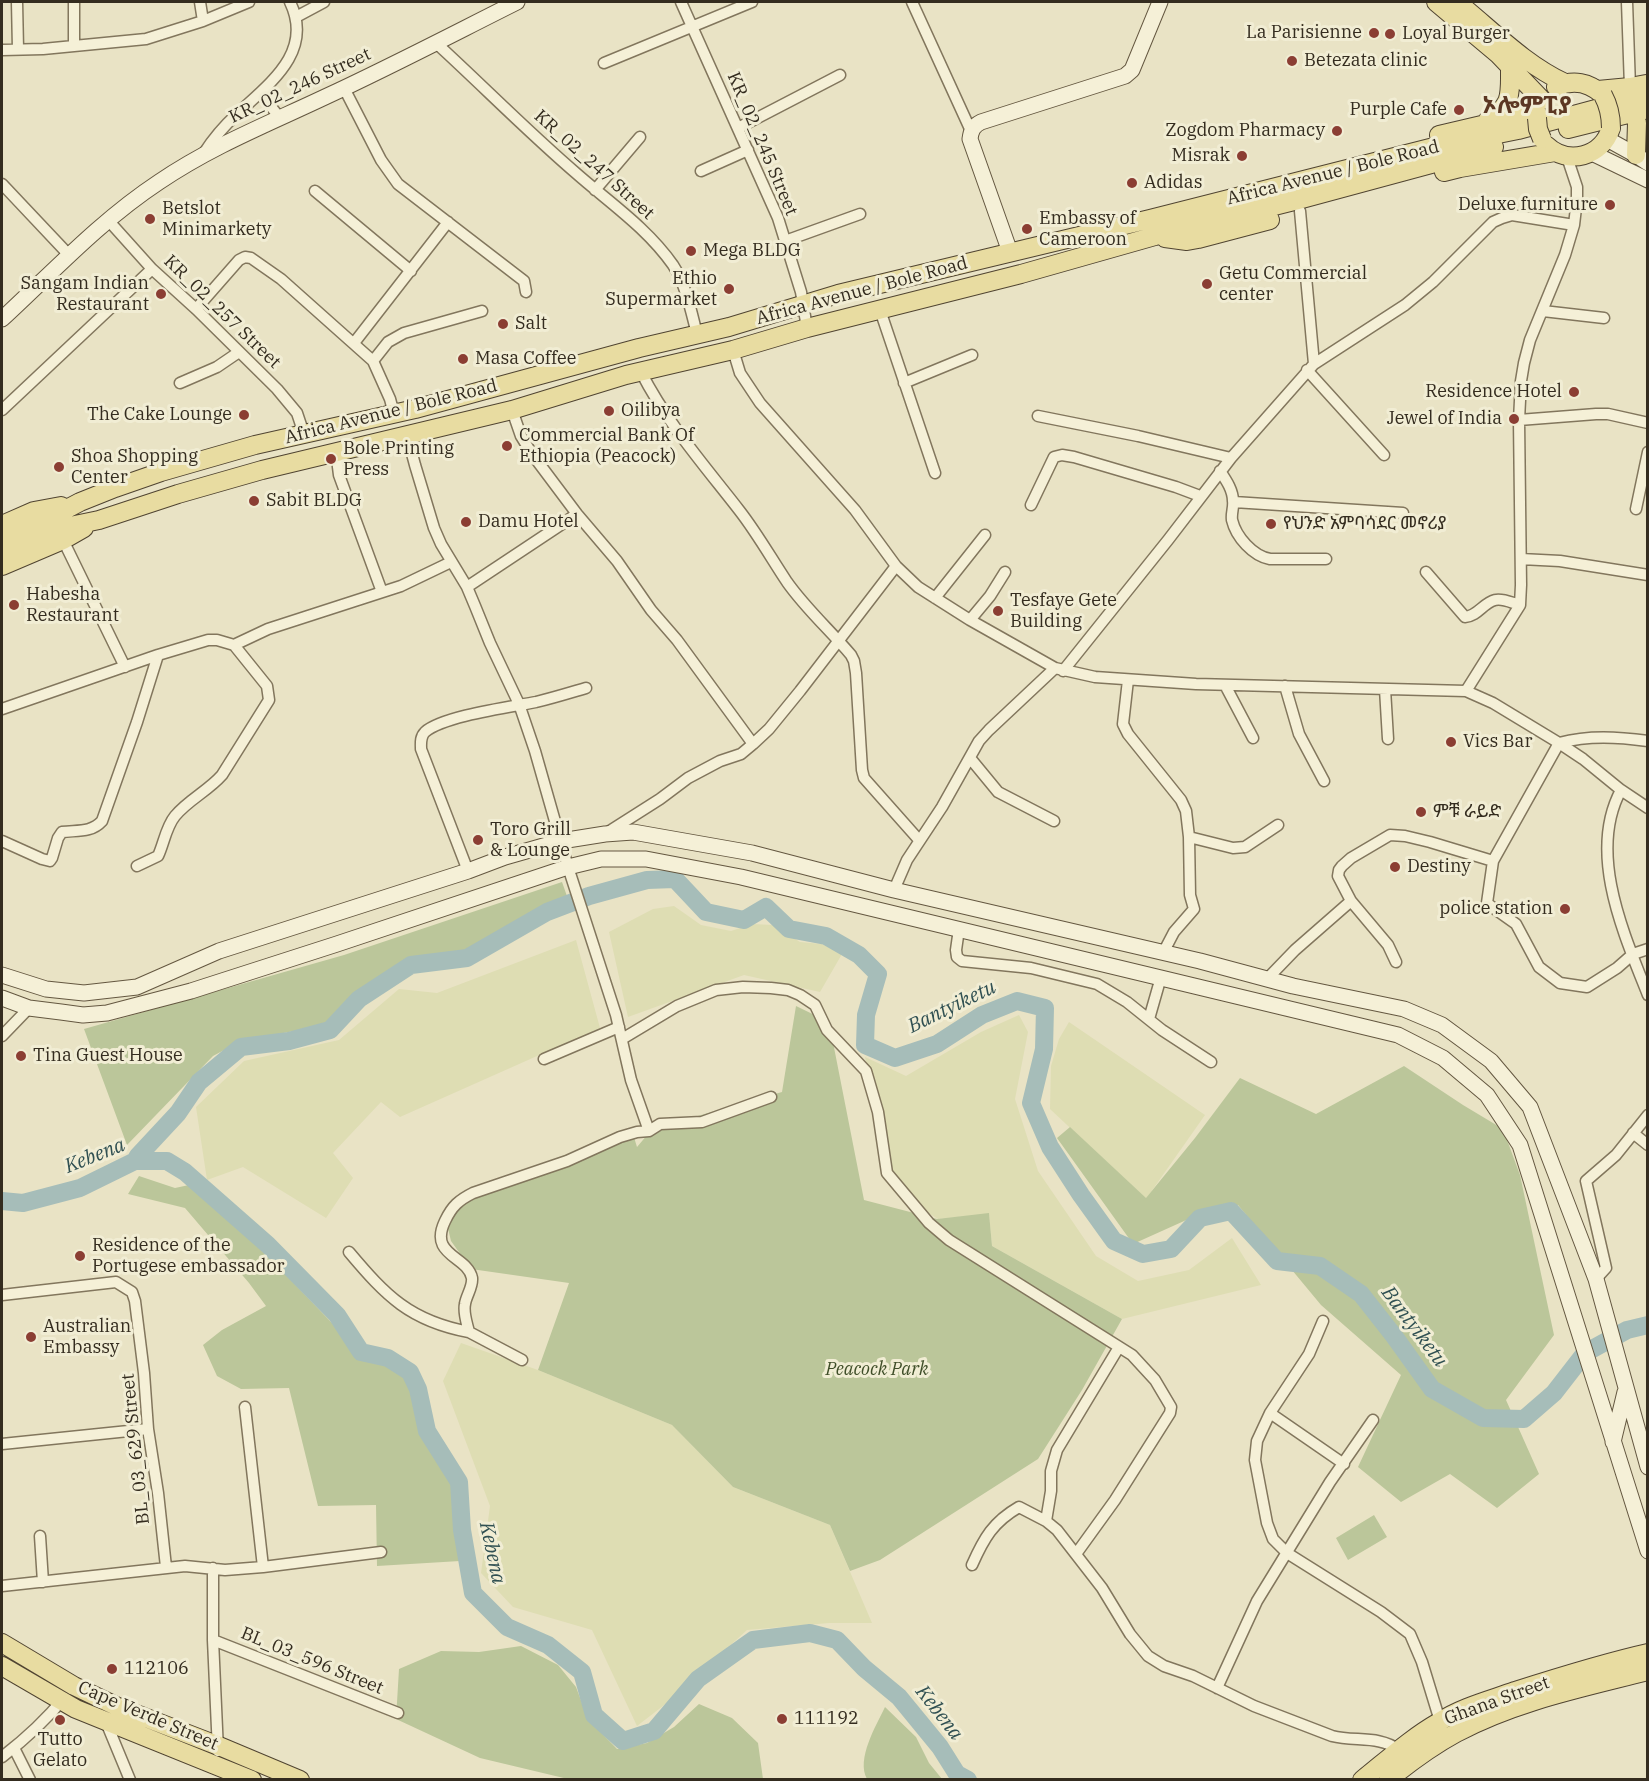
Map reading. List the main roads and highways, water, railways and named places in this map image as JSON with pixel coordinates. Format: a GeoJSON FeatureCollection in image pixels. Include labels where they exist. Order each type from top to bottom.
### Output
{"type":"FeatureCollection","features":[{"type":"Feature","properties":{"kind":"main road","name":"KR_02_246 Street"},"geometry":{"type":"LineString","coordinates":[[3,315],[108,220],[157,183],[204,153],[344,88],[517,2]]}},
{"type":"Feature","properties":{"kind":"main road"},"geometry":{"type":"LineString","coordinates":[[1010,252],[970,139],[971,131],[981,122],[1125,76],[1132,70],[1160,2]]}},
{"type":"Feature","properties":{"kind":"main road"},"geometry":{"type":"LineString","coordinates":[[1436,2],[1498,54],[1538,110]]}},
{"type":"Feature","properties":{"kind":"main road"},"geometry":{"type":"LineString","coordinates":[[1457,2],[1526,60],[1545,74],[1565,83]]}},
{"type":"Feature","properties":{"kind":"main road"},"geometry":{"type":"LineString","coordinates":[[1483,123],[1502,111],[1508,100],[1510,69]]}},
{"type":"Feature","properties":{"kind":"main road"},"geometry":{"type":"LineString","coordinates":[[1561,155],[1542,139],[1538,129],[1538,110],[1548,92],[1565,83],[1580,82],[1598,91],[1608,104],[1611,116],[1609,133],[1600,147],[1592,153]]}},
{"type":"Feature","properties":{"kind":"main road"},"geometry":{"type":"LineString","coordinates":[[1598,91],[1639,85]]}},
{"type":"Feature","properties":{"kind":"main road","name":"Africa Avenue / Bole Road"},"geometry":{"type":"LineString","coordinates":[[2,552],[46,531],[99,520],[262,470],[512,410],[595,384],[1021,274],[1153,228],[1434,147],[1518,130],[1647,95]]}},
{"type":"Feature","properties":{"kind":"main road"},"geometry":{"type":"LineString","coordinates":[[1538,110],[1181,200],[1172,204],[1153,228],[1187,241],[1460,168],[1561,155],[1592,153],[1647,180]]}},
{"type":"Feature","properties":{"kind":"main road"},"geometry":{"type":"LineString","coordinates":[[1609,133],[1644,117],[1642,159]]}},
{"type":"Feature","properties":{"kind":"main road","name":"Africa Avenue / Bole Road"},"geometry":{"type":"LineString","coordinates":[[2,538],[38,524],[80,502],[160,472],[255,446],[394,414],[607,356],[729,327],[802,304],[1010,252],[1298,200],[1468,153],[1644,117]]}},
{"type":"Feature","properties":{"kind":"main road"},"geometry":{"type":"LineString","coordinates":[[1609,133],[1642,159]]}},
{"type":"Feature","properties":{"kind":"main road","name":"Africa Avenue / Bole Road"},"geometry":{"type":"LineString","coordinates":[[2,525],[34,512],[80,502]]}},
{"type":"Feature","properties":{"kind":"main road","name":"Africa Avenue / Bole Road"},"geometry":{"type":"LineString","coordinates":[[2,566],[63,540],[99,520]]}},
{"type":"Feature","properties":{"kind":"main road"},"geometry":{"type":"LineString","coordinates":[[2,975],[46,988],[84,993],[137,987],[219,951],[468,872],[505,857],[561,841],[633,832],[752,853],[894,890],[1404,1009],[1442,1025],[1491,1061],[1530,1107],[1596,1279],[1647,1467]]}},
{"type":"Feature","properties":{"kind":"main road"},"geometry":{"type":"LineString","coordinates":[[2,999],[29,1008],[83,1015],[107,1013],[190,991],[568,867],[601,859],[646,859],[741,877],[1398,1035],[1443,1058],[1487,1095],[1520,1145],[1647,1551]]}},
{"type":"Feature","properties":{"kind":"main road"},"geometry":{"type":"LineString","coordinates":[[1613,1442],[1626,1390]]}},
{"type":"Feature","properties":{"kind":"main road"},"geometry":{"type":"LineString","coordinates":[[1634,1509],[1647,1518]]}},
{"type":"Feature","properties":{"kind":"main road","name":"Cape Verde Street"},"geometry":{"type":"LineString","coordinates":[[2,1643],[74,1686],[118,1707],[300,1779]]}},
{"type":"Feature","properties":{"kind":"main road","name":"Ghana Street"},"geometry":{"type":"LineString","coordinates":[[1388,1779],[1421,1754],[1478,1722],[1635,1668],[1647,1653]]}},
{"type":"Feature","properties":{"kind":"main road","name":"Cape Verde Street"},"geometry":{"type":"LineString","coordinates":[[2,1666],[62,1701],[106,1721],[252,1779]]}},
{"type":"Feature","properties":{"kind":"main road","name":"Ghana Street"},"geometry":{"type":"LineString","coordinates":[[1362,1779],[1440,1721],[1482,1702],[1635,1668]]}},
{"type":"Feature","properties":{"kind":"waterway","name":"Bantyiketu"},"geometry":{"type":"LineString","coordinates":[[135,1161],[178,1113],[199,1082],[241,1047],[289,1041],[330,1030],[359,999],[411,965],[467,958],[547,912],[589,896],[647,880],[675,879],[706,912],[744,920],[766,907],[789,929],[826,936],[859,955],[878,974],[866,1015],[865,1045],[895,1058],[937,1044],[982,1015],[1017,1001],[1045,1008],[1044,1049],[1031,1103],[1050,1147],[1114,1241],[1143,1254],[1171,1249],[1200,1218],[1231,1211],[1277,1261],[1320,1266],[1361,1294],[1432,1389],[1483,1418],[1524,1419],[1554,1393],[1585,1353],[1627,1330],[1648,1325]]}},
{"type":"Feature","properties":{"kind":"waterway","name":"Kebena"},"geometry":{"type":"LineString","coordinates":[[2,1201],[23,1203],[80,1188],[135,1161],[167,1161],[185,1172],[268,1245],[337,1315],[361,1352],[388,1358],[410,1372],[418,1389],[427,1431],[459,1482],[462,1530],[473,1593],[507,1627],[548,1645],[582,1672],[594,1715],[623,1741],[654,1731],[698,1679],[753,1640],[810,1633],[837,1640],[864,1668],[899,1697],[940,1747],[957,1774],[968,1780]]}},
{"type":"Feature","properties":{"kind":"place","name":"La Parisienne"},"geometry":{"type":"Point","coordinates":[1374,33]}},
{"type":"Feature","properties":{"kind":"place","name":"Loyal Burger"},"geometry":{"type":"Point","coordinates":[1390,34]}},
{"type":"Feature","properties":{"kind":"place","name":"Betezata clinic"},"geometry":{"type":"Point","coordinates":[1292,61]}},
{"type":"Feature","properties":{"kind":"place","name":"Purple Cafe"},"geometry":{"type":"Point","coordinates":[1459,110]}},
{"type":"Feature","properties":{"kind":"place","name":"Zogdom Pharmacy"},"geometry":{"type":"Point","coordinates":[1337,131]}},
{"type":"Feature","properties":{"kind":"place","name":"Misrak"},"geometry":{"type":"Point","coordinates":[1242,156]}},
{"type":"Feature","properties":{"kind":"place","name":"Adidas"},"geometry":{"type":"Point","coordinates":[1132,183]}},
{"type":"Feature","properties":{"kind":"place","name":"Deluxe furniture"},"geometry":{"type":"Point","coordinates":[1610,205]}},
{"type":"Feature","properties":{"kind":"place","name":"Betslot Minimarkety"},"geometry":{"type":"Point","coordinates":[150,219]}},
{"type":"Feature","properties":{"kind":"place","name":"Embassy of Cameroon"},"geometry":{"type":"Point","coordinates":[1027,229]}},
{"type":"Feature","properties":{"kind":"place","name":"Mega BLDG"},"geometry":{"type":"Point","coordinates":[691,251]}},
{"type":"Feature","properties":{"kind":"place","name":"Getu Commercial center"},"geometry":{"type":"Point","coordinates":[1207,284]}},
{"type":"Feature","properties":{"kind":"place","name":"Ethio Supermarket"},"geometry":{"type":"Point","coordinates":[729,289]}},
{"type":"Feature","properties":{"kind":"place","name":"Sangam Indian Restaurant"},"geometry":{"type":"Point","coordinates":[161,294]}},
{"type":"Feature","properties":{"kind":"place","name":"Salt"},"geometry":{"type":"Point","coordinates":[503,324]}},
{"type":"Feature","properties":{"kind":"place","name":"Masa Coffee"},"geometry":{"type":"Point","coordinates":[463,359]}},
{"type":"Feature","properties":{"kind":"place","name":"Residence Hotel"},"geometry":{"type":"Point","coordinates":[1574,392]}},
{"type":"Feature","properties":{"kind":"place","name":"Oilibya"},"geometry":{"type":"Point","coordinates":[609,411]}},
{"type":"Feature","properties":{"kind":"place","name":"The Cake Lounge"},"geometry":{"type":"Point","coordinates":[244,415]}},
{"type":"Feature","properties":{"kind":"place","name":"Jewel of India"},"geometry":{"type":"Point","coordinates":[1514,419]}},
{"type":"Feature","properties":{"kind":"place","name":"Commercial Bank Of Ethiopia (Peacock)"},"geometry":{"type":"Point","coordinates":[507,446]}},
{"type":"Feature","properties":{"kind":"place","name":"Bole Printing Press"},"geometry":{"type":"Point","coordinates":[331,459]}},
{"type":"Feature","properties":{"kind":"place","name":"Shoa Shopping Center"},"geometry":{"type":"Point","coordinates":[59,467]}},
{"type":"Feature","properties":{"kind":"place","name":"Sabit BLDG"},"geometry":{"type":"Point","coordinates":[254,501]}},
{"type":"Feature","properties":{"kind":"place","name":"Damu Hotel"},"geometry":{"type":"Point","coordinates":[466,522]}},
{"type":"Feature","properties":{"kind":"place","name":"የህንድ አምባሳደር መኖሪያ"},"geometry":{"type":"Point","coordinates":[1271,524]}},
{"type":"Feature","properties":{"kind":"place","name":"Habesha Restaurant"},"geometry":{"type":"Point","coordinates":[14,605]}},
{"type":"Feature","properties":{"kind":"place","name":"Tesfaye Gete Building"},"geometry":{"type":"Point","coordinates":[998,611]}},
{"type":"Feature","properties":{"kind":"place","name":"Vics Bar"},"geometry":{"type":"Point","coordinates":[1451,742]}},
{"type":"Feature","properties":{"kind":"place","name":"ምቹ ራይድ"},"geometry":{"type":"Point","coordinates":[1421,812]}},
{"type":"Feature","properties":{"kind":"place","name":"Toro Grill & Lounge"},"geometry":{"type":"Point","coordinates":[478,840]}},
{"type":"Feature","properties":{"kind":"place","name":"Destiny"},"geometry":{"type":"Point","coordinates":[1395,867]}},
{"type":"Feature","properties":{"kind":"place","name":"police station"},"geometry":{"type":"Point","coordinates":[1565,909]}},
{"type":"Feature","properties":{"kind":"place","name":"Tina Guest House"},"geometry":{"type":"Point","coordinates":[21,1056]}},
{"type":"Feature","properties":{"kind":"place","name":"Residence of the Portugese embassador"},"geometry":{"type":"Point","coordinates":[80,1256]}},
{"type":"Feature","properties":{"kind":"place","name":"Australian Embassy"},"geometry":{"type":"Point","coordinates":[31,1337]}},
{"type":"Feature","properties":{"kind":"place","name":"112106"},"geometry":{"type":"Point","coordinates":[112,1669]}},
{"type":"Feature","properties":{"kind":"place","name":"111192"},"geometry":{"type":"Point","coordinates":[782,1719]}},
{"type":"Feature","properties":{"kind":"place","name":"Tutto Gelato"},"geometry":{"type":"Point","coordinates":[60,1720]}},
{"type":"Feature","properties":{"kind":"district","name":"ኦሎምፒያ"},"geometry":{"type":"Point","coordinates":[1527,106]}},
{"type":"Feature","properties":{"kind":"park label","name":"Peacock Park"},"geometry":{"type":"Point","coordinates":[877,1370]}}]}
